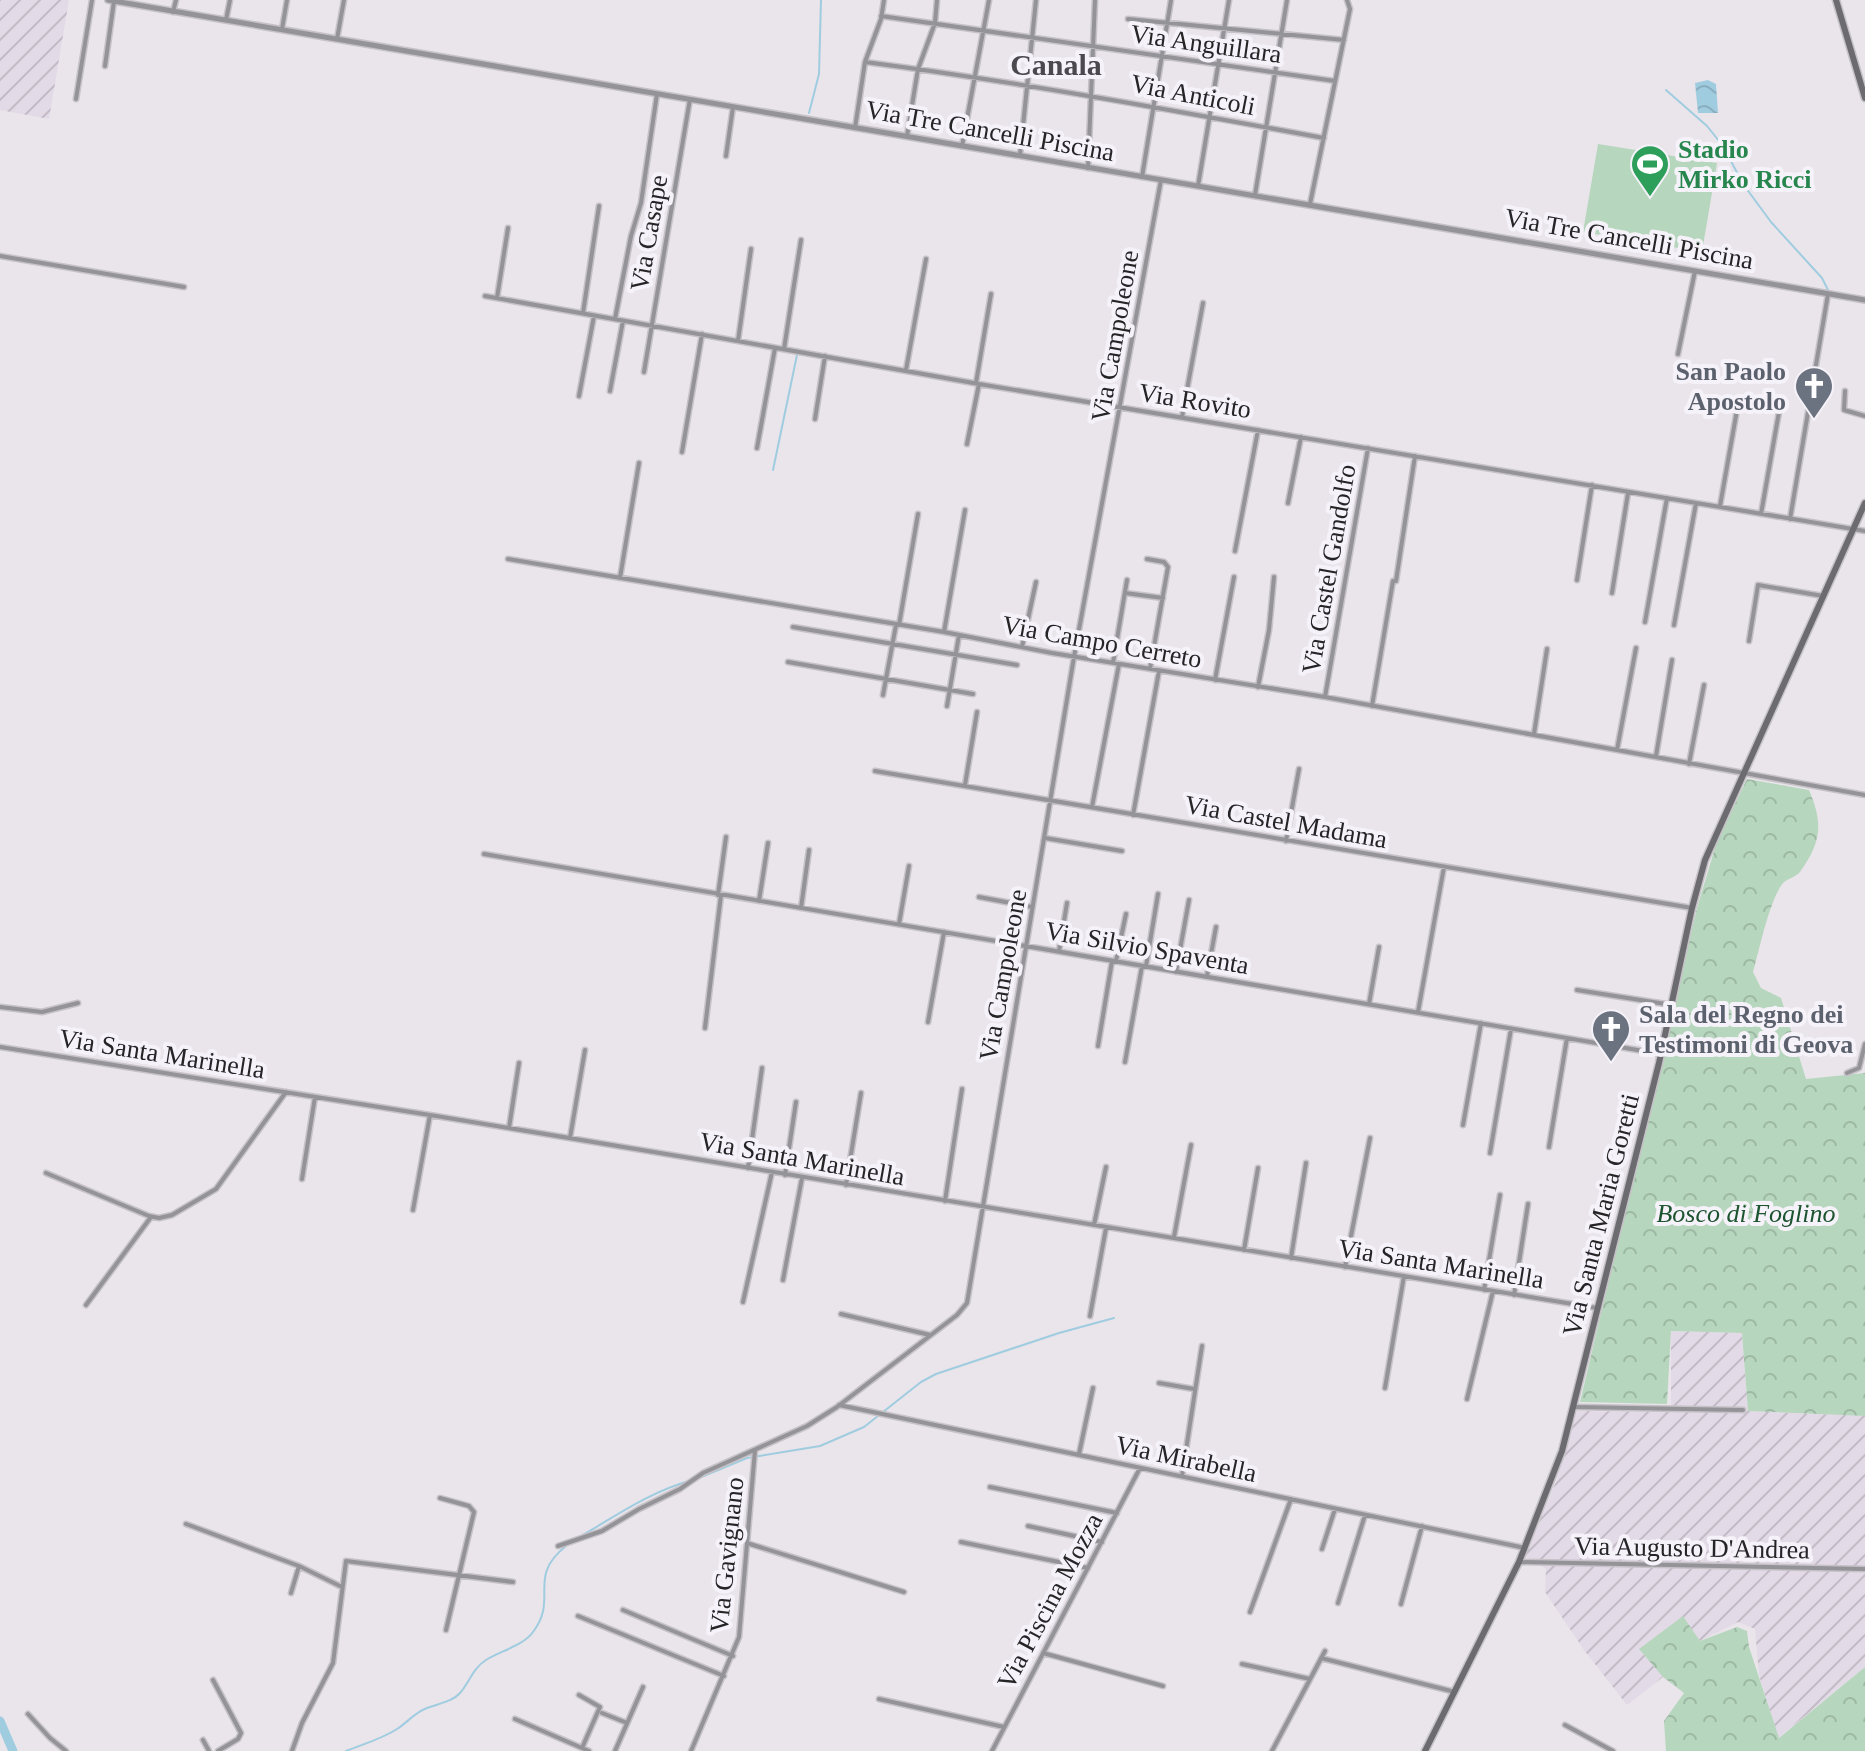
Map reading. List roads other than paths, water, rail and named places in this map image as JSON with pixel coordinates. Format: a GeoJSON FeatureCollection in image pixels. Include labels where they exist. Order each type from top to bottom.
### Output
{"type":"FeatureCollection","features":[{"type":"Feature","properties":{"kind":"main road"},"geometry":{"type":"LineString","coordinates":[[1836,0],[1865,98]]}},
{"type":"Feature","properties":{"kind":"main road","name":"Via Santa Maria Goretti"},"geometry":{"type":"LineString","coordinates":[[1425,1751],[1519,1562],[1557,1466],[1575,1407],[1661,1054],[1692,908],[1710,846],[1865,503]]}},
{"type":"Feature","properties":{"kind":"street"},"geometry":{"type":"LineString","coordinates":[[76,99],[92,0]]}},
{"type":"Feature","properties":{"kind":"street"},"geometry":{"type":"LineString","coordinates":[[173,12],[176,0]]}},
{"type":"Feature","properties":{"kind":"street"},"geometry":{"type":"LineString","coordinates":[[226,20],[230,0]]}},
{"type":"Feature","properties":{"kind":"street"},"geometry":{"type":"LineString","coordinates":[[282,29],[287,0]]}},
{"type":"Feature","properties":{"kind":"street"},"geometry":{"type":"LineString","coordinates":[[337,39],[344,0]]}},
{"type":"Feature","properties":{"kind":"street"},"geometry":{"type":"LineString","coordinates":[[855,128],[865,62],[884,0]]}},
{"type":"Feature","properties":{"kind":"street"},"geometry":{"type":"LineString","coordinates":[[907,136],[918,69],[935,23],[937,0]]}},
{"type":"Feature","properties":{"kind":"street"},"geometry":{"type":"LineString","coordinates":[[962,146],[989,0]]}},
{"type":"Feature","properties":{"kind":"street"},"geometry":{"type":"LineString","coordinates":[[1020,155],[1036,0]]}},
{"type":"Feature","properties":{"kind":"street"},"geometry":{"type":"LineString","coordinates":[[1088,168],[1095,0]]}},
{"type":"Feature","properties":{"kind":"street"},"geometry":{"type":"LineString","coordinates":[[1142,177],[1171,0]]}},
{"type":"Feature","properties":{"kind":"street"},"geometry":{"type":"LineString","coordinates":[[1198,186],[1229,0]]}},
{"type":"Feature","properties":{"kind":"street"},"geometry":{"type":"LineString","coordinates":[[1255,196],[1287,0]]}},
{"type":"Feature","properties":{"kind":"street"},"geometry":{"type":"LineString","coordinates":[[1310,204],[1350,8],[1347,0]]}},
{"type":"Feature","properties":{"kind":"street"},"geometry":{"type":"LineString","coordinates":[[105,66],[116,1]]}},
{"type":"Feature","properties":{"kind":"street","name":"Via Tre Cancelli Piscina"},"geometry":{"type":"LineString","coordinates":[[116,1],[1865,300]]}},
{"type":"Feature","properties":{"kind":"street","name":"Via Anguillara"},"geometry":{"type":"LineString","coordinates":[[881,16],[1335,81]]}},
{"type":"Feature","properties":{"kind":"street"},"geometry":{"type":"LineString","coordinates":[[1128,19],[1344,40]]}},
{"type":"Feature","properties":{"kind":"street","name":"Via Anticoli"},"geometry":{"type":"LineString","coordinates":[[865,62],[1090,95],[1324,138]]}},
{"type":"Feature","properties":{"kind":"street"},"geometry":{"type":"LineString","coordinates":[[615,319],[630,239],[641,201],[657,94]]}},
{"type":"Feature","properties":{"kind":"street","name":"Via Casape"},"geometry":{"type":"LineString","coordinates":[[644,372],[690,99]]}},
{"type":"Feature","properties":{"kind":"street"},"geometry":{"type":"LineString","coordinates":[[726,156],[733,107]]}},
{"type":"Feature","properties":{"kind":"street","name":"Via Campoleone"},"geometry":{"type":"LineString","coordinates":[[558,1546],[602,1531],[699,1476],[792,1434],[839,1405],[959,1313],[968,1301],[1074,657],[1161,180]]}},
{"type":"Feature","properties":{"kind":"street"},"geometry":{"type":"LineString","coordinates":[[583,313],[599,206]]}},
{"type":"Feature","properties":{"kind":"street"},"geometry":{"type":"LineString","coordinates":[[497,298],[508,228]]}},
{"type":"Feature","properties":{"kind":"street"},"geometry":{"type":"LineString","coordinates":[[784,349],[801,240]]}},
{"type":"Feature","properties":{"kind":"street"},"geometry":{"type":"LineString","coordinates":[[738,341],[751,249]]}},
{"type":"Feature","properties":{"kind":"street"},"geometry":{"type":"LineString","coordinates":[[0,256],[184,287]]}},
{"type":"Feature","properties":{"kind":"street"},"geometry":{"type":"LineString","coordinates":[[906,371],[926,259]]}},
{"type":"Feature","properties":{"kind":"street"},"geometry":{"type":"LineString","coordinates":[[1678,354],[1695,271]]}},
{"type":"Feature","properties":{"kind":"street"},"geometry":{"type":"LineString","coordinates":[[967,444],[991,294]]}},
{"type":"Feature","properties":{"kind":"street"},"geometry":{"type":"LineString","coordinates":[[1790,519],[1828,294]]}},
{"type":"Feature","properties":{"kind":"street","name":"Via Rovito"},"geometry":{"type":"LineString","coordinates":[[485,296],[978,384],[1865,531]]}},
{"type":"Feature","properties":{"kind":"street"},"geometry":{"type":"LineString","coordinates":[[1182,417],[1203,303]]}},
{"type":"Feature","properties":{"kind":"street"},"geometry":{"type":"LineString","coordinates":[[579,396],[594,315]]}},
{"type":"Feature","properties":{"kind":"street"},"geometry":{"type":"LineString","coordinates":[[610,391],[623,321]]}},
{"type":"Feature","properties":{"kind":"street"},"geometry":{"type":"LineString","coordinates":[[682,452],[702,334]]}},
{"type":"Feature","properties":{"kind":"street"},"geometry":{"type":"LineString","coordinates":[[757,448],[775,347]]}},
{"type":"Feature","properties":{"kind":"street"},"geometry":{"type":"LineString","coordinates":[[815,419],[825,356]]}},
{"type":"Feature","properties":{"kind":"street"},"geometry":{"type":"LineString","coordinates":[[1845,391],[1844,410],[1865,416]]}},
{"type":"Feature","properties":{"kind":"street"},"geometry":{"type":"LineString","coordinates":[[1719,507],[1737,410]]}},
{"type":"Feature","properties":{"kind":"street"},"geometry":{"type":"LineString","coordinates":[[1761,514],[1779,412]]}},
{"type":"Feature","properties":{"kind":"street"},"geometry":{"type":"LineString","coordinates":[[1235,551],[1258,430]]}},
{"type":"Feature","properties":{"kind":"street"},"geometry":{"type":"LineString","coordinates":[[1288,503],[1301,437]]}},
{"type":"Feature","properties":{"kind":"street","name":"Via Castel Gandolfo"},"geometry":{"type":"LineString","coordinates":[[1325,697],[1368,448]]}},
{"type":"Feature","properties":{"kind":"street"},"geometry":{"type":"LineString","coordinates":[[1372,706],[1415,456]]}},
{"type":"Feature","properties":{"kind":"street"},"geometry":{"type":"LineString","coordinates":[[620,578],[639,463]]}},
{"type":"Feature","properties":{"kind":"street"},"geometry":{"type":"LineString","coordinates":[[1577,580],[1592,485]]}},
{"type":"Feature","properties":{"kind":"street"},"geometry":{"type":"LineString","coordinates":[[1612,593],[1628,492]]}},
{"type":"Feature","properties":{"kind":"street"},"geometry":{"type":"LineString","coordinates":[[1645,622],[1667,498]]}},
{"type":"Feature","properties":{"kind":"street"},"geometry":{"type":"LineString","coordinates":[[1674,625],[1696,503]]}},
{"type":"Feature","properties":{"kind":"street"},"geometry":{"type":"LineString","coordinates":[[944,632],[965,510]]}},
{"type":"Feature","properties":{"kind":"street"},"geometry":{"type":"LineString","coordinates":[[883,695],[918,514]]}},
{"type":"Feature","properties":{"kind":"street","name":"Via Campo Cerreto"},"geometry":{"type":"LineString","coordinates":[[508,559],[1325,697],[1865,795]]}},
{"type":"Feature","properties":{"kind":"street"},"geometry":{"type":"LineString","coordinates":[[1147,559],[1164,562],[1168,566],[1150,669]]}},
{"type":"Feature","properties":{"kind":"street"},"geometry":{"type":"LineString","coordinates":[[1215,680],[1234,577]]}},
{"type":"Feature","properties":{"kind":"street"},"geometry":{"type":"LineString","coordinates":[[1258,687],[1269,630],[1274,577]]}},
{"type":"Feature","properties":{"kind":"street"},"geometry":{"type":"LineString","coordinates":[[1092,807],[1127,580]]}},
{"type":"Feature","properties":{"kind":"street"},"geometry":{"type":"LineString","coordinates":[[1022,647],[1036,582]]}},
{"type":"Feature","properties":{"kind":"street"},"geometry":{"type":"LineString","coordinates":[[1749,641],[1760,584],[1823,596]]}},
{"type":"Feature","properties":{"kind":"street"},"geometry":{"type":"LineString","coordinates":[[1125,593],[1163,598]]}},
{"type":"Feature","properties":{"kind":"street"},"geometry":{"type":"LineString","coordinates":[[793,627],[1017,665]]}},
{"type":"Feature","properties":{"kind":"street"},"geometry":{"type":"LineString","coordinates":[[947,706],[959,635]]}},
{"type":"Feature","properties":{"kind":"street"},"geometry":{"type":"LineString","coordinates":[[1617,750],[1636,648]]}},
{"type":"Feature","properties":{"kind":"street"},"geometry":{"type":"LineString","coordinates":[[1533,735],[1547,649]]}},
{"type":"Feature","properties":{"kind":"street"},"geometry":{"type":"LineString","coordinates":[[1656,758],[1672,660]]}},
{"type":"Feature","properties":{"kind":"street"},"geometry":{"type":"LineString","coordinates":[[788,662],[973,694]]}},
{"type":"Feature","properties":{"kind":"street"},"geometry":{"type":"LineString","coordinates":[[1133,815],[1159,670]]}},
{"type":"Feature","properties":{"kind":"street"},"geometry":{"type":"LineString","coordinates":[[1689,764],[1704,685]]}},
{"type":"Feature","properties":{"kind":"street"},"geometry":{"type":"LineString","coordinates":[[965,785],[977,712]]}},
{"type":"Feature","properties":{"kind":"street"},"geometry":{"type":"LineString","coordinates":[[1286,841],[1299,769]]}},
{"type":"Feature","properties":{"kind":"street","name":"Via Castel Madama"},"geometry":{"type":"LineString","coordinates":[[875,771],[1692,908]]}},
{"type":"Feature","properties":{"kind":"street"},"geometry":{"type":"LineString","coordinates":[[705,1028],[726,837]]}},
{"type":"Feature","properties":{"kind":"street"},"geometry":{"type":"LineString","coordinates":[[1045,838],[1122,851]]}},
{"type":"Feature","properties":{"kind":"street"},"geometry":{"type":"LineString","coordinates":[[759,901],[768,843]]}},
{"type":"Feature","properties":{"kind":"street"},"geometry":{"type":"LineString","coordinates":[[801,908],[809,850]]}},
{"type":"Feature","properties":{"kind":"street","name":"Via Silvio Spaventa"},"geometry":{"type":"LineString","coordinates":[[484,854],[1661,1054]]}},
{"type":"Feature","properties":{"kind":"street"},"geometry":{"type":"LineString","coordinates":[[899,924],[909,866]]}},
{"type":"Feature","properties":{"kind":"street"},"geometry":{"type":"LineString","coordinates":[[1418,1012],[1444,867]]}},
{"type":"Feature","properties":{"kind":"street"},"geometry":{"type":"LineString","coordinates":[[1125,1062],[1158,894]]}},
{"type":"Feature","properties":{"kind":"street"},"geometry":{"type":"LineString","coordinates":[[979,897],[1032,907]]}},
{"type":"Feature","properties":{"kind":"street"},"geometry":{"type":"LineString","coordinates":[[1176,972],[1189,900]]}},
{"type":"Feature","properties":{"kind":"street"},"geometry":{"type":"LineString","coordinates":[[1059,951],[1067,903]]}},
{"type":"Feature","properties":{"kind":"street"},"geometry":{"type":"LineString","coordinates":[[1098,1046],[1126,914]]}},
{"type":"Feature","properties":{"kind":"street"},"geometry":{"type":"LineString","coordinates":[[1207,977],[1216,927]]}},
{"type":"Feature","properties":{"kind":"street"},"geometry":{"type":"LineString","coordinates":[[928,1022],[944,932]]}},
{"type":"Feature","properties":{"kind":"street"},"geometry":{"type":"LineString","coordinates":[[1369,1004],[1379,947]]}},
{"type":"Feature","properties":{"kind":"street"},"geometry":{"type":"LineString","coordinates":[[1577,990],[1672,1005]]}},
{"type":"Feature","properties":{"kind":"street"},"geometry":{"type":"LineString","coordinates":[[0,1007],[39,1012],[78,1003]]}},
{"type":"Feature","properties":{"kind":"street"},"geometry":{"type":"LineString","coordinates":[[1463,1125],[1481,1023]]}},
{"type":"Feature","properties":{"kind":"street"},"geometry":{"type":"LineString","coordinates":[[1490,1153],[1511,1028]]}},
{"type":"Feature","properties":{"kind":"street"},"geometry":{"type":"LineString","coordinates":[[1549,1147],[1567,1038]]}},
{"type":"Feature","properties":{"kind":"street"},"geometry":{"type":"LineString","coordinates":[[1847,1073],[1859,1068],[1865,1044]]}},
{"type":"Feature","properties":{"kind":"street","name":"Via Santa Marinella"},"geometry":{"type":"LineString","coordinates":[[0,1047],[1597,1308]]}},
{"type":"Feature","properties":{"kind":"street"},"geometry":{"type":"LineString","coordinates":[[570,1139],[585,1050]]}},
{"type":"Feature","properties":{"kind":"street"},"geometry":{"type":"LineString","coordinates":[[509,1128],[519,1063]]}},
{"type":"Feature","properties":{"kind":"street"},"geometry":{"type":"LineString","coordinates":[[748,1168],[762,1068]]}},
{"type":"Feature","properties":{"kind":"street"},"geometry":{"type":"LineString","coordinates":[[944,1202],[962,1089]]}},
{"type":"Feature","properties":{"kind":"street"},"geometry":{"type":"LineString","coordinates":[[46,1173],[151,1217],[172,1215],[216,1189],[286,1092]]}},
{"type":"Feature","properties":{"kind":"street"},"geometry":{"type":"LineString","coordinates":[[846,1185],[861,1093]]}},
{"type":"Feature","properties":{"kind":"street"},"geometry":{"type":"LineString","coordinates":[[302,1179],[315,1097]]}},
{"type":"Feature","properties":{"kind":"street"},"geometry":{"type":"LineString","coordinates":[[785,1175],[796,1102]]}},
{"type":"Feature","properties":{"kind":"street"},"geometry":{"type":"LineString","coordinates":[[413,1210],[430,1115]]}},
{"type":"Feature","properties":{"kind":"street"},"geometry":{"type":"LineString","coordinates":[[1345,1267],[1370,1138]]}},
{"type":"Feature","properties":{"kind":"street"},"geometry":{"type":"LineString","coordinates":[[1174,1238],[1191,1145]]}},
{"type":"Feature","properties":{"kind":"street"},"geometry":{"type":"LineString","coordinates":[[1291,1258],[1306,1163]]}},
{"type":"Feature","properties":{"kind":"street"},"geometry":{"type":"LineString","coordinates":[[1094,1225],[1106,1167]]}},
{"type":"Feature","properties":{"kind":"street"},"geometry":{"type":"LineString","coordinates":[[1244,1250],[1258,1168]]}},
{"type":"Feature","properties":{"kind":"street"},"geometry":{"type":"LineString","coordinates":[[743,1302],[772,1172]]}},
{"type":"Feature","properties":{"kind":"street"},"geometry":{"type":"LineString","coordinates":[[783,1280],[802,1178]]}},
{"type":"Feature","properties":{"kind":"street"},"geometry":{"type":"LineString","coordinates":[[1484,1290],[1500,1195]]}},
{"type":"Feature","properties":{"kind":"street"},"geometry":{"type":"LineString","coordinates":[[1514,1295],[1528,1204]]}},
{"type":"Feature","properties":{"kind":"street"},"geometry":{"type":"LineString","coordinates":[[86,1305],[151,1217]]}},
{"type":"Feature","properties":{"kind":"street"},"geometry":{"type":"LineString","coordinates":[[1090,1316],[1106,1227]]}},
{"type":"Feature","properties":{"kind":"street"},"geometry":{"type":"LineString","coordinates":[[1385,1388],[1404,1276]]}},
{"type":"Feature","properties":{"kind":"street"},"geometry":{"type":"LineString","coordinates":[[1467,1399],[1493,1291]]}},
{"type":"Feature","properties":{"kind":"street"},"geometry":{"type":"LineString","coordinates":[[841,1314],[930,1335]]}},
{"type":"Feature","properties":{"kind":"street"},"geometry":{"type":"LineString","coordinates":[[1182,1476],[1202,1346]]}},
{"type":"Feature","properties":{"kind":"street"},"geometry":{"type":"LineString","coordinates":[[1159,1383],[1194,1389]]}},
{"type":"Feature","properties":{"kind":"street"},"geometry":{"type":"LineString","coordinates":[[1079,1454],[1093,1388]]}},
{"type":"Feature","properties":{"kind":"street","name":"Via Mirabella"},"geometry":{"type":"LineString","coordinates":[[839,1405],[1525,1548]]}},
{"type":"Feature","properties":{"kind":"street"},"geometry":{"type":"LineString","coordinates":[[1575,1407],[1743,1410]]}},
{"type":"Feature","properties":{"kind":"street","name":"Via Gavignano"},"geometry":{"type":"LineString","coordinates":[[691,1751],[733,1656],[741,1629],[755,1450]]}},
{"type":"Feature","properties":{"kind":"street","name":"Via Piscina Mozza"},"geometry":{"type":"LineString","coordinates":[[992,1751],[1140,1468]]}},
{"type":"Feature","properties":{"kind":"street"},"geometry":{"type":"LineString","coordinates":[[990,1487],[1117,1513]]}},
{"type":"Feature","properties":{"kind":"street"},"geometry":{"type":"LineString","coordinates":[[440,1498],[470,1506],[474,1511],[446,1630]]}},
{"type":"Feature","properties":{"kind":"street"},"geometry":{"type":"LineString","coordinates":[[1250,1612],[1291,1499]]}},
{"type":"Feature","properties":{"kind":"street"},"geometry":{"type":"LineString","coordinates":[[1322,1549],[1335,1508]]}},
{"type":"Feature","properties":{"kind":"street"},"geometry":{"type":"LineString","coordinates":[[1338,1603],[1365,1515]]}},
{"type":"Feature","properties":{"kind":"street"},"geometry":{"type":"LineString","coordinates":[[186,1524],[299,1566],[342,1587]]}},
{"type":"Feature","properties":{"kind":"street"},"geometry":{"type":"LineString","coordinates":[[1028,1526],[1102,1542]]}},
{"type":"Feature","properties":{"kind":"street"},"geometry":{"type":"LineString","coordinates":[[1401,1604],[1422,1526]]}},
{"type":"Feature","properties":{"kind":"street"},"geometry":{"type":"LineString","coordinates":[[961,1542],[1088,1568]]}},
{"type":"Feature","properties":{"kind":"street"},"geometry":{"type":"LineString","coordinates":[[749,1544],[904,1592]]}},
{"type":"Feature","properties":{"kind":"street"},"geometry":{"type":"LineString","coordinates":[[292,1751],[300,1727],[333,1663],[346,1561],[513,1582]]}},
{"type":"Feature","properties":{"kind":"street","name":"Via Augusto D'Andrea"},"geometry":{"type":"LineString","coordinates":[[1519,1562],[1865,1569]]}},
{"type":"Feature","properties":{"kind":"street"},"geometry":{"type":"LineString","coordinates":[[291,1593],[299,1566]]}},
{"type":"Feature","properties":{"kind":"street"},"geometry":{"type":"LineString","coordinates":[[623,1610],[733,1656]]}},
{"type":"Feature","properties":{"kind":"street"},"geometry":{"type":"LineString","coordinates":[[578,1616],[724,1676]]}},
{"type":"Feature","properties":{"kind":"street"},"geometry":{"type":"LineString","coordinates":[[1272,1751],[1325,1651]]}},
{"type":"Feature","properties":{"kind":"street"},"geometry":{"type":"LineString","coordinates":[[1043,1653],[1163,1686]]}},
{"type":"Feature","properties":{"kind":"street"},"geometry":{"type":"LineString","coordinates":[[1321,1658],[1455,1692]]}},
{"type":"Feature","properties":{"kind":"street"},"geometry":{"type":"LineString","coordinates":[[1242,1664],[1310,1679]]}},
{"type":"Feature","properties":{"kind":"street"},"geometry":{"type":"LineString","coordinates":[[213,1680],[241,1733],[238,1739],[218,1751]]}},
{"type":"Feature","properties":{"kind":"street"},"geometry":{"type":"LineString","coordinates":[[615,1751],[643,1687]]}},
{"type":"Feature","properties":{"kind":"street"},"geometry":{"type":"LineString","coordinates":[[579,1695],[600,1707],[582,1748]]}},
{"type":"Feature","properties":{"kind":"street"},"geometry":{"type":"LineString","coordinates":[[879,1699],[1004,1727]]}},
{"type":"Feature","properties":{"kind":"street"},"geometry":{"type":"LineString","coordinates":[[602,1713],[627,1723]]}},
{"type":"Feature","properties":{"kind":"street"},"geometry":{"type":"LineString","coordinates":[[28,1714],[66,1751]]}},
{"type":"Feature","properties":{"kind":"street"},"geometry":{"type":"LineString","coordinates":[[515,1719],[589,1751]]}},
{"type":"Feature","properties":{"kind":"street"},"geometry":{"type":"LineString","coordinates":[[1565,1725],[1613,1751]]}},
{"type":"Feature","properties":{"kind":"street"},"geometry":{"type":"LineString","coordinates":[[203,1740],[209,1751]]}},
{"type":"Feature","properties":{"kind":"water"},"geometry":{"type":"Polygon","coordinates":[[[1708,80],[1716,84],[1718,113],[1698,113],[1695,83],[1708,80]]]}},
{"type":"Feature","properties":{"kind":"waterway"},"geometry":{"type":"LineString","coordinates":[[809,113],[819,74],[821,0]]}},
{"type":"Feature","properties":{"kind":"waterway"},"geometry":{"type":"LineString","coordinates":[[1666,90],[1707,126],[1771,222],[1822,278],[1828,290]]}},
{"type":"Feature","properties":{"kind":"waterway"},"geometry":{"type":"LineString","coordinates":[[773,470],[797,355]]}},
{"type":"Feature","properties":{"kind":"waterway"},"geometry":{"type":"LineString","coordinates":[[699,1478],[747,1458],[820,1446],[864,1427],[921,1382],[936,1374],[1114,1318]]}},
{"type":"Feature","properties":{"kind":"waterway"},"geometry":{"type":"LineString","coordinates":[[581,1536],[647,1498],[689,1481]]}},
{"type":"Feature","properties":{"kind":"waterway"},"geometry":{"type":"LineString","coordinates":[[346,1751],[385,1736],[423,1710],[453,1699],[482,1663],[529,1637],[544,1609],[548,1568],[566,1546]]}},
{"type":"Feature","properties":{"kind":"waterway"},"geometry":{"type":"LineString","coordinates":[[0,1721],[13,1751]]}},
{"type":"Feature","properties":{"kind":"place","name":"Stadio Mirko Ricci"},"geometry":{"type":"Point","coordinates":[1650,198]}},
{"type":"Feature","properties":{"kind":"place","name":"San Paolo Apostolo"},"geometry":{"type":"Point","coordinates":[1814,420]}},
{"type":"Feature","properties":{"kind":"place","name":"Sala del Regno dei Testimoni di Geova"},"geometry":{"type":"Point","coordinates":[1611,1063]}},
{"type":"Feature","properties":{"kind":"district","name":"Canala"},"geometry":{"type":"Point","coordinates":[1056,64]}},
{"type":"Feature","properties":{"kind":"park label","name":"Bosco di Foglino"},"geometry":{"type":"Point","coordinates":[1746,1213]}}]}
